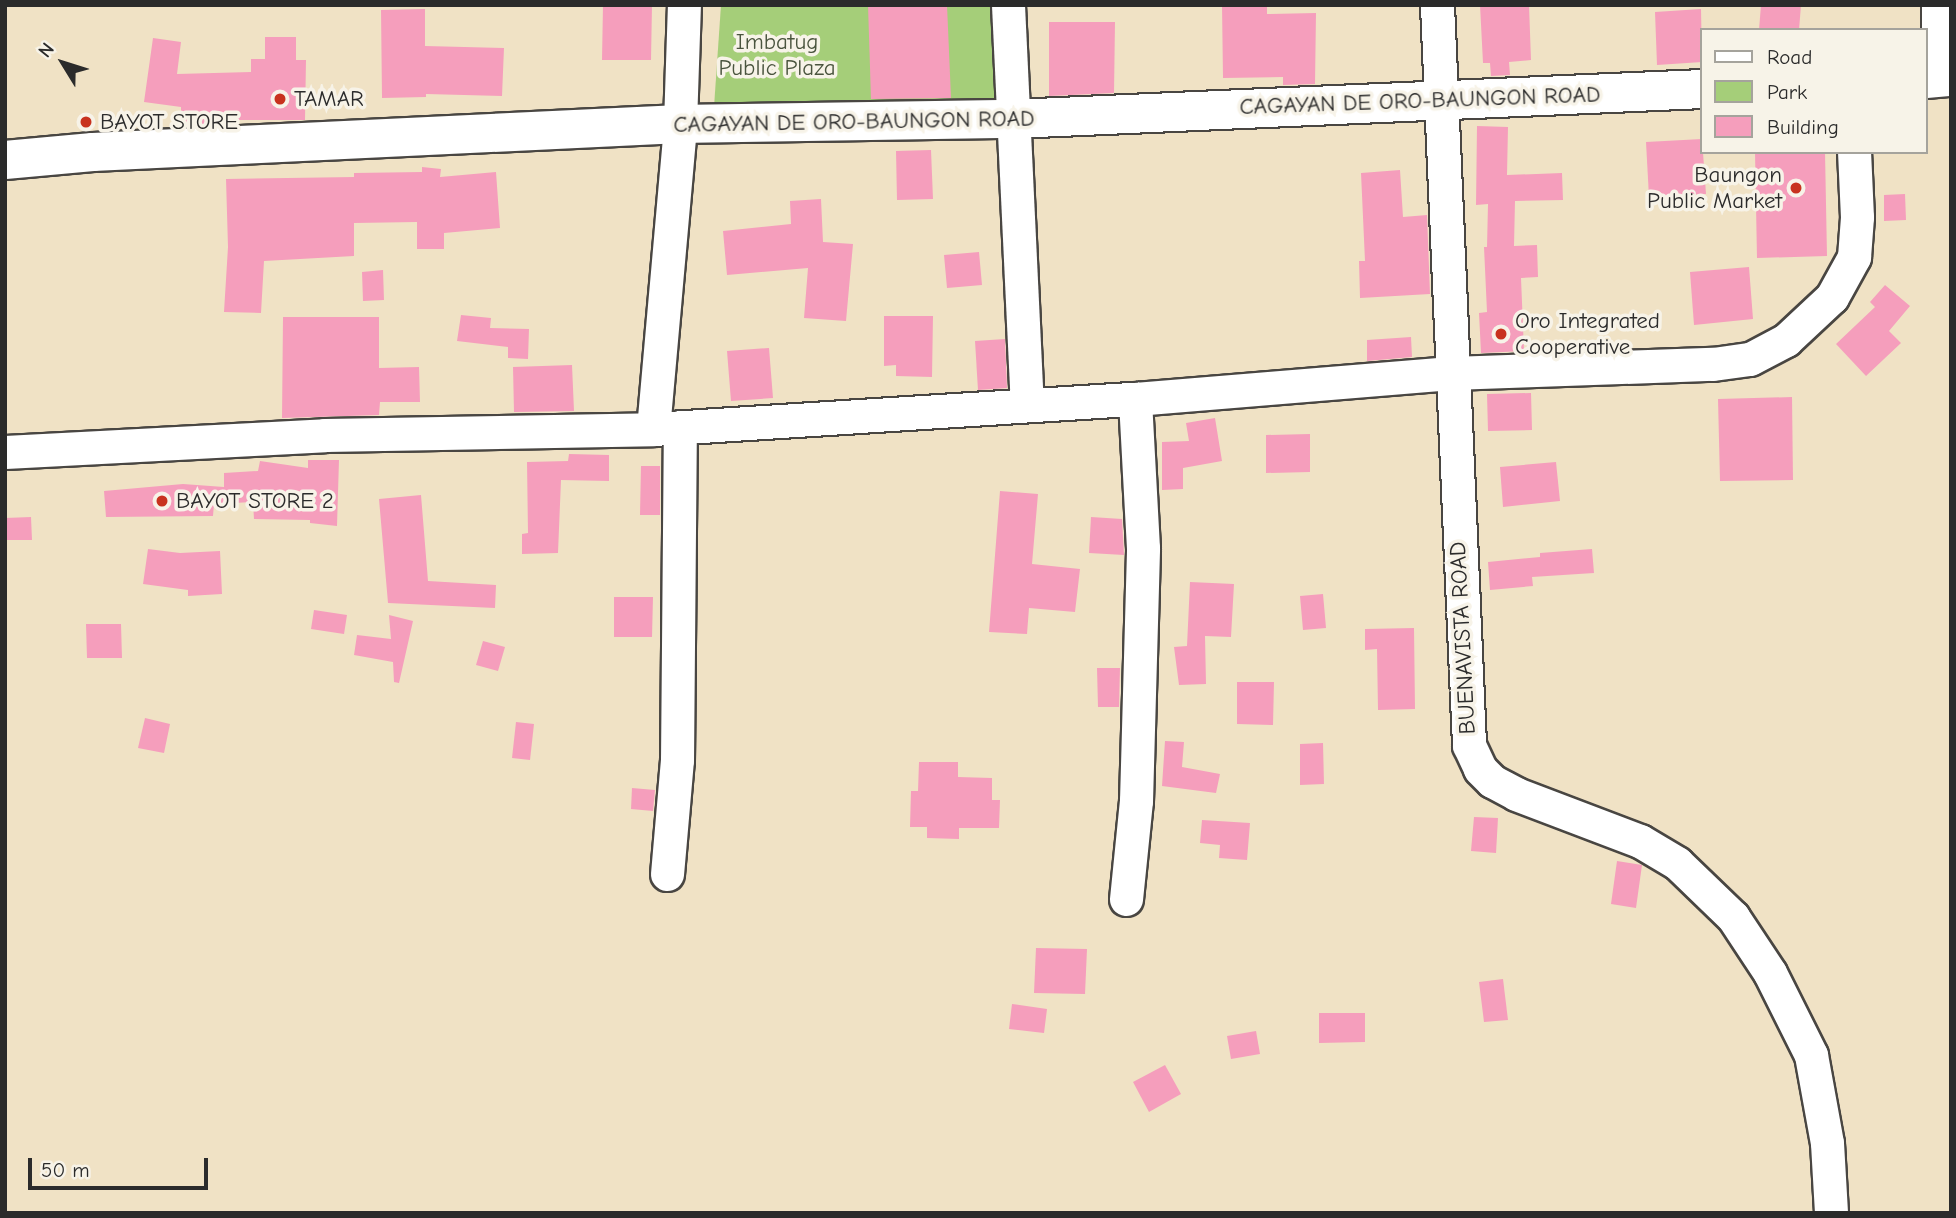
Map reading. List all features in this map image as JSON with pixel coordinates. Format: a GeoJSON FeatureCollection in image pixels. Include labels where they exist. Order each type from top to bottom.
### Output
{"type":"FeatureCollection","features":[{"type":"Feature","properties":{"kind":"main road","name":"CAGAYAN DE ORO-BAUNGON ROAD"},"geometry":{"type":"LineString","coordinates":[[5,160],[93,152],[680,124],[1013,119],[1700,89]]}},
{"type":"Feature","properties":{"kind":"street"},"geometry":{"type":"LineString","coordinates":[[667,874],[677,761],[666,428],[684,5]]}},
{"type":"Feature","properties":{"kind":"street"},"geometry":{"type":"LineString","coordinates":[[1008,5],[1027,404]]}},
{"type":"Feature","properties":{"kind":"street","name":"BUENAVISTA ROAD"},"geometry":{"type":"LineString","coordinates":[[1437,5],[1469,745],[1480,769],[1492,781],[1516,794],[1640,841],[1677,863],[1706,887],[1733,917],[1770,973],[1811,1055],[1827,1143],[1830,1213]]}},
{"type":"Feature","properties":{"kind":"street"},"geometry":{"type":"LineString","coordinates":[[1938,5],[1938,78]]}},
{"type":"Feature","properties":{"kind":"street"},"geometry":{"type":"LineString","coordinates":[[5,452],[325,435],[666,428],[1135,399],[1451,373],[1713,364],[1750,359],[1786,340],[1832,298],[1854,257],[1857,217],[1854,154]]}},
{"type":"Feature","properties":{"kind":"street"},"geometry":{"type":"LineString","coordinates":[[1126,899],[1136,801],[1143,548],[1135,399]]}},
{"type":"Feature","properties":{"kind":"green space","name":"Imbatug Public Plaza"},"geometry":{"type":"Polygon","coordinates":[[[721,5],[996,5],[998,104],[714,107],[721,5]]]}},
{"type":"Feature","properties":{"kind":"building"},"geometry":{"type":"Polygon","coordinates":[[[603,5],[652,5],[651,60],[602,60],[603,5]]]}},
{"type":"Feature","properties":{"kind":"building"},"geometry":{"type":"Polygon","coordinates":[[[868,5],[947,5],[951,98],[871,99],[868,5]]]}},
{"type":"Feature","properties":{"kind":"building"},"geometry":{"type":"Polygon","coordinates":[[[1222,5],[1267,5],[1267,14],[1316,13],[1315,84],[1283,85],[1283,77],[1223,78],[1222,5]]]}},
{"type":"Feature","properties":{"kind":"building"},"geometry":{"type":"Polygon","coordinates":[[[1480,5],[1529,5],[1531,60],[1509,62],[1510,75],[1491,76],[1490,63],[1483,63],[1480,5]]]}},
{"type":"Feature","properties":{"kind":"building"},"geometry":{"type":"Polygon","coordinates":[[[1761,5],[1801,5],[1799,28],[1759,28],[1761,5]]]}},
{"type":"Feature","properties":{"kind":"building"},"geometry":{"type":"Polygon","coordinates":[[[425,9],[425,46],[504,48],[502,96],[426,94],[426,97],[382,98],[381,10],[425,9]]]}},
{"type":"Feature","properties":{"kind":"building"},"geometry":{"type":"Polygon","coordinates":[[[1701,9],[1700,62],[1657,65],[1655,12],[1701,9]]]}},
{"type":"Feature","properties":{"kind":"building"},"geometry":{"type":"Polygon","coordinates":[[[1049,22],[1115,22],[1114,93],[1049,96],[1049,22]]]}},
{"type":"Feature","properties":{"kind":"building"},"geometry":{"type":"Polygon","coordinates":[[[265,37],[296,37],[296,60],[306,60],[305,120],[235,120],[235,123],[181,126],[181,107],[144,102],[153,38],[181,42],[177,74],[251,72],[251,59],[265,59],[265,37]]]}},
{"type":"Feature","properties":{"kind":"building"},"geometry":{"type":"Polygon","coordinates":[[[1477,126],[1508,127],[1507,175],[1562,173],[1563,200],[1515,201],[1514,246],[1537,245],[1538,277],[1521,278],[1524,351],[1481,353],[1479,313],[1487,312],[1484,247],[1487,247],[1488,204],[1476,205],[1477,126]]]}},
{"type":"Feature","properties":{"kind":"building"},"geometry":{"type":"Polygon","coordinates":[[[1700,139],[1706,194],[1649,197],[1646,142],[1700,139]]]}},
{"type":"Feature","properties":{"kind":"building"},"geometry":{"type":"Polygon","coordinates":[[[931,150],[933,199],[897,200],[896,151],[931,150]]]}},
{"type":"Feature","properties":{"kind":"building"},"geometry":{"type":"Polygon","coordinates":[[[1755,154],[1825,154],[1827,256],[1757,258],[1755,154]]]}},
{"type":"Feature","properties":{"kind":"building"},"geometry":{"type":"Polygon","coordinates":[[[422,167],[441,169],[440,177],[496,172],[500,228],[444,233],[444,249],[417,249],[417,222],[354,223],[354,256],[264,261],[261,313],[224,312],[228,247],[226,179],[354,177],[354,173],[422,172],[422,167]]]}},
{"type":"Feature","properties":{"kind":"building"},"geometry":{"type":"Polygon","coordinates":[[[1400,170],[1403,217],[1427,215],[1430,294],[1360,298],[1359,261],[1365,261],[1361,173],[1400,170]]]}},
{"type":"Feature","properties":{"kind":"building"},"geometry":{"type":"Polygon","coordinates":[[[1905,194],[1906,220],[1884,221],[1884,195],[1905,194]]]}},
{"type":"Feature","properties":{"kind":"building"},"geometry":{"type":"Polygon","coordinates":[[[821,199],[823,242],[853,244],[846,321],[804,318],[808,268],[727,275],[723,231],[791,224],[790,201],[821,199]]]}},
{"type":"Feature","properties":{"kind":"building"},"geometry":{"type":"Polygon","coordinates":[[[979,252],[982,285],[947,288],[944,255],[979,252]]]}},
{"type":"Feature","properties":{"kind":"building"},"geometry":{"type":"Polygon","coordinates":[[[1749,267],[1753,319],[1694,325],[1690,272],[1749,267]]]}},
{"type":"Feature","properties":{"kind":"building"},"geometry":{"type":"Polygon","coordinates":[[[383,270],[384,300],[363,301],[362,272],[383,270]]]}},
{"type":"Feature","properties":{"kind":"building"},"geometry":{"type":"Polygon","coordinates":[[[1885,285],[1910,306],[1889,331],[1901,343],[1866,376],[1836,344],[1875,307],[1870,302],[1885,285]]]}},
{"type":"Feature","properties":{"kind":"building"},"geometry":{"type":"Polygon","coordinates":[[[461,315],[491,318],[490,328],[529,329],[528,359],[508,358],[508,347],[457,341],[461,315]]]}},
{"type":"Feature","properties":{"kind":"building"},"geometry":{"type":"Polygon","coordinates":[[[884,316],[933,316],[932,377],[896,376],[896,365],[884,366],[884,316]]]}},
{"type":"Feature","properties":{"kind":"building"},"geometry":{"type":"Polygon","coordinates":[[[283,317],[379,317],[379,368],[419,367],[420,402],[380,402],[379,415],[282,418],[283,317]]]}},
{"type":"Feature","properties":{"kind":"building"},"geometry":{"type":"Polygon","coordinates":[[[1411,337],[1412,357],[1367,361],[1367,340],[1411,337]]]}},
{"type":"Feature","properties":{"kind":"building"},"geometry":{"type":"Polygon","coordinates":[[[1005,339],[1007,388],[978,390],[975,341],[1005,339]]]}},
{"type":"Feature","properties":{"kind":"building"},"geometry":{"type":"Polygon","coordinates":[[[769,348],[773,398],[731,401],[727,351],[769,348]]]}},
{"type":"Feature","properties":{"kind":"building"},"geometry":{"type":"Polygon","coordinates":[[[572,365],[574,411],[514,412],[513,367],[572,365]]]}},
{"type":"Feature","properties":{"kind":"building"},"geometry":{"type":"Polygon","coordinates":[[[1531,393],[1532,430],[1488,431],[1487,394],[1531,393]]]}},
{"type":"Feature","properties":{"kind":"building"},"geometry":{"type":"Polygon","coordinates":[[[1792,397],[1793,480],[1720,481],[1718,399],[1792,397]]]}},
{"type":"Feature","properties":{"kind":"building"},"geometry":{"type":"Polygon","coordinates":[[[1215,418],[1222,461],[1183,468],[1183,489],[1162,490],[1162,442],[1189,441],[1186,423],[1215,418]]]}},
{"type":"Feature","properties":{"kind":"building"},"geometry":{"type":"Polygon","coordinates":[[[1310,434],[1310,472],[1266,473],[1266,435],[1310,434]]]}},
{"type":"Feature","properties":{"kind":"building"},"geometry":{"type":"Polygon","coordinates":[[[569,454],[609,455],[609,481],[561,480],[558,553],[522,554],[522,534],[528,533],[527,462],[568,461],[569,454]]]}},
{"type":"Feature","properties":{"kind":"building"},"geometry":{"type":"Polygon","coordinates":[[[308,460],[339,460],[337,526],[310,523],[310,520],[254,519],[253,502],[214,504],[213,516],[106,517],[104,491],[183,484],[224,487],[224,473],[258,471],[260,461],[308,468],[308,460]]]}},
{"type":"Feature","properties":{"kind":"building"},"geometry":{"type":"Polygon","coordinates":[[[1556,462],[1560,501],[1503,507],[1500,467],[1556,462]]]}},
{"type":"Feature","properties":{"kind":"building"},"geometry":{"type":"Polygon","coordinates":[[[641,466],[660,466],[660,515],[640,515],[641,466]]]}},
{"type":"Feature","properties":{"kind":"building"},"geometry":{"type":"Polygon","coordinates":[[[1000,491],[1038,494],[1032,564],[1080,569],[1075,612],[1029,608],[1027,634],[989,632],[1000,491]]]}},
{"type":"Feature","properties":{"kind":"building"},"geometry":{"type":"Polygon","coordinates":[[[421,495],[428,581],[496,585],[495,608],[388,603],[379,499],[421,495]]]}},
{"type":"Feature","properties":{"kind":"building"},"geometry":{"type":"Polygon","coordinates":[[[31,517],[32,540],[5,540],[5,518],[31,517]]]}},
{"type":"Feature","properties":{"kind":"building"},"geometry":{"type":"Polygon","coordinates":[[[1091,517],[1122,519],[1124,555],[1089,553],[1091,517]]]}},
{"type":"Feature","properties":{"kind":"building"},"geometry":{"type":"Polygon","coordinates":[[[148,549],[180,553],[220,551],[222,594],[188,596],[188,590],[143,584],[148,549]]]}},
{"type":"Feature","properties":{"kind":"building"},"geometry":{"type":"Polygon","coordinates":[[[1592,549],[1594,573],[1532,577],[1533,586],[1490,590],[1488,562],[1540,557],[1540,553],[1592,549]]]}},
{"type":"Feature","properties":{"kind":"building"},"geometry":{"type":"Polygon","coordinates":[[[1190,582],[1234,584],[1231,637],[1205,636],[1206,684],[1179,685],[1174,647],[1187,646],[1190,582]]]}},
{"type":"Feature","properties":{"kind":"building"},"geometry":{"type":"Polygon","coordinates":[[[1323,594],[1326,628],[1303,630],[1300,596],[1323,594]]]}},
{"type":"Feature","properties":{"kind":"building"},"geometry":{"type":"Polygon","coordinates":[[[614,597],[653,597],[652,637],[614,637],[614,597]]]}},
{"type":"Feature","properties":{"kind":"building"},"geometry":{"type":"Polygon","coordinates":[[[314,610],[347,615],[344,634],[311,629],[314,610]]]}},
{"type":"Feature","properties":{"kind":"building"},"geometry":{"type":"Polygon","coordinates":[[[389,615],[413,621],[399,683],[394,682],[393,662],[354,655],[357,635],[391,639],[389,615]]]}},
{"type":"Feature","properties":{"kind":"building"},"geometry":{"type":"Polygon","coordinates":[[[86,624],[121,624],[122,658],[87,658],[86,624]]]}},
{"type":"Feature","properties":{"kind":"building"},"geometry":{"type":"Polygon","coordinates":[[[1414,628],[1415,709],[1378,710],[1377,649],[1365,650],[1365,629],[1414,628]]]}},
{"type":"Feature","properties":{"kind":"building"},"geometry":{"type":"Polygon","coordinates":[[[483,641],[505,647],[498,671],[476,665],[483,641]]]}},
{"type":"Feature","properties":{"kind":"building"},"geometry":{"type":"Polygon","coordinates":[[[1097,668],[1120,668],[1119,707],[1098,707],[1097,668]]]}},
{"type":"Feature","properties":{"kind":"building"},"geometry":{"type":"Polygon","coordinates":[[[1237,682],[1274,682],[1273,725],[1237,724],[1237,682]]]}},
{"type":"Feature","properties":{"kind":"building"},"geometry":{"type":"Polygon","coordinates":[[[145,718],[170,724],[164,753],[138,748],[145,718]]]}},
{"type":"Feature","properties":{"kind":"building"},"geometry":{"type":"Polygon","coordinates":[[[516,722],[534,724],[530,760],[512,758],[516,722]]]}},
{"type":"Feature","properties":{"kind":"building"},"geometry":{"type":"Polygon","coordinates":[[[1165,741],[1184,742],[1182,767],[1220,774],[1216,793],[1162,786],[1165,741]]]}},
{"type":"Feature","properties":{"kind":"building"},"geometry":{"type":"Polygon","coordinates":[[[1323,743],[1324,784],[1300,785],[1300,744],[1323,743]]]}},
{"type":"Feature","properties":{"kind":"building"},"geometry":{"type":"Polygon","coordinates":[[[919,762],[958,762],[958,777],[992,778],[992,800],[1000,800],[999,828],[959,828],[959,839],[927,838],[927,827],[910,827],[911,791],[918,791],[919,762]]]}},
{"type":"Feature","properties":{"kind":"building"},"geometry":{"type":"Polygon","coordinates":[[[632,788],[655,790],[653,811],[631,809],[632,788]]]}},
{"type":"Feature","properties":{"kind":"building"},"geometry":{"type":"Polygon","coordinates":[[[1474,817],[1498,818],[1496,853],[1471,851],[1474,817]]]}},
{"type":"Feature","properties":{"kind":"building"},"geometry":{"type":"Polygon","coordinates":[[[1202,820],[1250,823],[1247,860],[1219,858],[1220,845],[1200,843],[1202,820]]]}},
{"type":"Feature","properties":{"kind":"building"},"geometry":{"type":"Polygon","coordinates":[[[1617,861],[1642,865],[1636,908],[1611,904],[1617,861]]]}},
{"type":"Feature","properties":{"kind":"building"},"geometry":{"type":"Polygon","coordinates":[[[1036,948],[1087,949],[1085,994],[1034,993],[1036,948]]]}},
{"type":"Feature","properties":{"kind":"building"},"geometry":{"type":"Polygon","coordinates":[[[1503,979],[1508,1020],[1484,1022],[1479,982],[1503,979]]]}},
{"type":"Feature","properties":{"kind":"building"},"geometry":{"type":"Polygon","coordinates":[[[1012,1004],[1047,1009],[1044,1033],[1009,1029],[1012,1004]]]}},
{"type":"Feature","properties":{"kind":"building"},"geometry":{"type":"Polygon","coordinates":[[[1319,1013],[1365,1013],[1365,1042],[1319,1043],[1319,1013]]]}},
{"type":"Feature","properties":{"kind":"building"},"geometry":{"type":"Polygon","coordinates":[[[1256,1031],[1260,1054],[1231,1059],[1227,1036],[1256,1031]]]}},
{"type":"Feature","properties":{"kind":"building"},"geometry":{"type":"Polygon","coordinates":[[[1165,1065],[1181,1094],[1149,1112],[1133,1082],[1165,1065]]]}},
{"type":"Feature","properties":{"kind":"place","name":"TAMAR"},"geometry":{"type":"Point","coordinates":[280,99]}},
{"type":"Feature","properties":{"kind":"place","name":"BAYOT STORE"},"geometry":{"type":"Point","coordinates":[86,122]}},
{"type":"Feature","properties":{"kind":"place","name":"Baungon Public Market"},"geometry":{"type":"Point","coordinates":[1796,188]}},
{"type":"Feature","properties":{"kind":"place","name":"Oro Integrated Cooperative"},"geometry":{"type":"Point","coordinates":[1501,334]}},
{"type":"Feature","properties":{"kind":"place","name":"BAYOT STORE 2"},"geometry":{"type":"Point","coordinates":[162,501]}}]}
